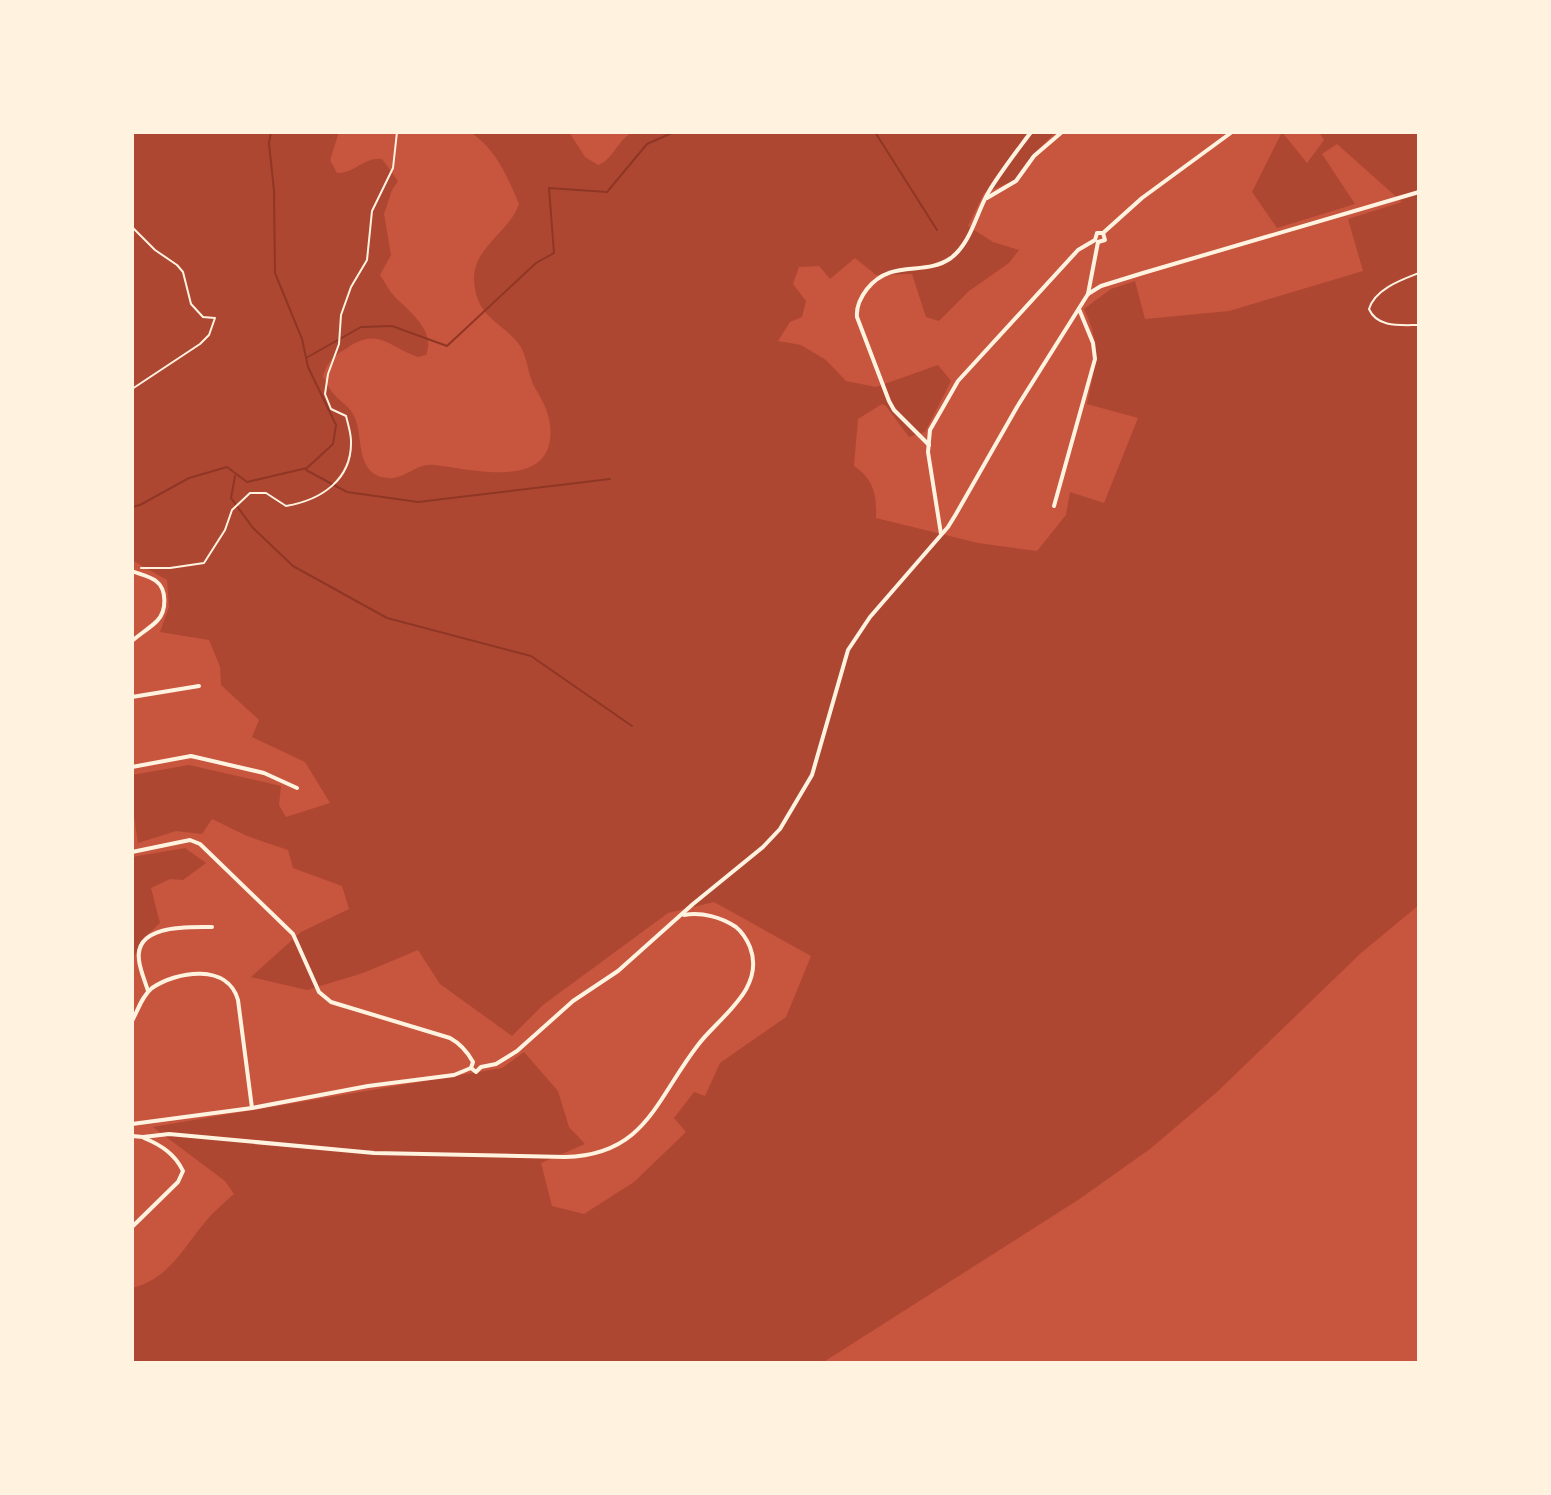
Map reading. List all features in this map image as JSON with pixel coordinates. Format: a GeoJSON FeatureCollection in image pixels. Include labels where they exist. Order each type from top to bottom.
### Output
{"type":"FeatureCollection","features":[{"type":"Feature","properties":{"kind":"street"},"geometry":{"type":"LineString","coordinates":[[929,445],[894,410],[882,386],[856,312],[862,295],[881,274],[941,263],[954,256],[967,238],[985,199],[1031,132]]}},
{"type":"Feature","properties":{"kind":"street"},"geometry":{"type":"LineString","coordinates":[[985,199],[1016,181],[1034,156],[1062,132]]}},
{"type":"Feature","properties":{"kind":"street"},"geometry":{"type":"LineString","coordinates":[[132,852],[190,840],[200,844],[293,934],[324,997],[342,1007],[450,1038],[462,1046],[476,1072],[517,1051],[573,1001],[618,971],[780,829],[812,775],[848,650],[870,617],[956,514],[1044,362],[1088,294],[1097,233],[1103,233],[1142,198],[1232,132]]}},
{"type":"Feature","properties":{"kind":"street"},"geometry":{"type":"LineString","coordinates":[[1088,294],[1101,286],[1143,273],[1419,192]]}},
{"type":"Feature","properties":{"kind":"street"},"geometry":{"type":"LineString","coordinates":[[941,535],[929,445],[930,430],[958,381],[1063,264],[1078,250],[1097,241]]}},
{"type":"Feature","properties":{"kind":"street"},"geometry":{"type":"LineString","coordinates":[[1054,506],[1095,359],[1093,343],[1079,309]]}},
{"type":"Feature","properties":{"kind":"street"},"geometry":{"type":"LineString","coordinates":[[132,568],[155,580],[163,591],[164,600],[163,611],[157,621],[132,641]]}},
{"type":"Feature","properties":{"kind":"street"},"geometry":{"type":"LineString","coordinates":[[132,697],[199,686]]}},
{"type":"Feature","properties":{"kind":"street"},"geometry":{"type":"LineString","coordinates":[[132,767],[191,756],[264,773],[297,788]]}},
{"type":"Feature","properties":{"kind":"street"},"geometry":{"type":"LineString","coordinates":[[132,1136],[169,1134],[374,1153],[596,1155],[617,1146],[643,1125],[700,1042],[734,1007],[749,983],[753,960],[740,930],[699,913],[681,916]]}},
{"type":"Feature","properties":{"kind":"street"},"geometry":{"type":"LineString","coordinates":[[148,991],[139,951],[148,937],[181,928],[212,927]]}},
{"type":"Feature","properties":{"kind":"street"},"geometry":{"type":"LineString","coordinates":[[132,1021],[148,991],[164,982],[206,973],[225,979],[231,984],[238,1000],[252,1108]]}},
{"type":"Feature","properties":{"kind":"street"},"geometry":{"type":"LineString","coordinates":[[132,1124],[454,1075],[472,1065]]}},
{"type":"Feature","properties":{"kind":"street"},"geometry":{"type":"LineString","coordinates":[[132,1227],[178,1182],[183,1171],[177,1159],[143,1137]]}},
{"type":"Feature","properties":{"kind":"path"},"geometry":{"type":"LineString","coordinates":[[132,568],[170,568],[204,563],[225,530],[232,510],[250,493],[266,493],[286,506],[319,498],[346,471],[352,441],[346,416],[331,409],[325,394],[328,374],[339,344],[341,315],[351,287],[367,260],[372,211],[393,168],[397,132]]}},
{"type":"Feature","properties":{"kind":"path"},"geometry":{"type":"LineString","coordinates":[[132,227],[183,272],[191,304],[203,317],[215,318],[209,335],[200,344],[132,389]]}},
{"type":"Feature","properties":{"kind":"path"},"geometry":{"type":"LineString","coordinates":[[1419,273],[1380,292],[1369,309],[1376,320],[1419,325]]}},
{"type":"Feature","properties":{"kind":"shaded area"},"geometry":{"type":"Polygon","coordinates":[[[132,132],[339,132],[330,160],[337,173],[349,171],[370,160],[382,159],[398,181],[384,214],[391,255],[380,275],[393,295],[425,330],[426,355],[418,357],[382,340],[367,339],[335,356],[323,376],[357,422],[362,452],[369,470],[394,478],[428,465],[516,471],[531,467],[542,458],[549,445],[548,415],[532,383],[521,348],[484,311],[476,293],[475,269],[479,259],[519,204],[494,155],[470,132],[569,132],[585,157],[598,165],[633,132],[1056,132],[1033,154],[1015,180],[984,193],[968,226],[993,242],[1019,250],[1009,263],[969,291],[939,321],[926,317],[912,274],[876,275],[855,258],[830,279],[819,266],[799,267],[793,284],[806,301],[802,317],[790,322],[778,341],[801,345],[826,360],[846,381],[876,387],[938,365],[951,381],[925,432],[909,437],[882,404],[858,419],[854,466],[873,489],[876,518],[978,543],[1037,551],[1066,515],[1070,492],[1104,503],[1138,418],[1087,404],[1095,345],[1084,309],[1111,289],[1135,281],[1145,319],[1229,311],[1363,271],[1348,219],[1402,202],[1337,144],[1322,154],[1355,204],[1277,228],[1252,192],[1282,132],[1307,163],[1324,140],[1319,132],[1419,132],[1419,905],[1361,953],[1217,1092],[1150,1149],[1078,1200],[822,1363],[132,1363],[132,1288],[145,1284],[166,1270],[209,1217],[234,1194],[225,1181],[153,1127],[502,1068],[524,1052],[558,1091],[569,1127],[585,1144],[541,1163],[552,1206],[584,1214],[634,1182],[686,1132],[674,1118],[694,1092],[705,1096],[720,1063],[786,1017],[811,956],[714,902],[668,913],[543,1005],[512,1036],[440,984],[418,950],[363,973],[307,990],[251,977],[301,932],[349,909],[342,886],[293,868],[288,850],[247,836],[212,819],[202,834],[176,831],[138,843],[132,803],[132,775],[189,765],[281,786],[279,805],[286,817],[330,803],[305,762],[252,737],[259,720],[221,685],[220,667],[209,640],[160,632],[169,607],[167,580],[132,560],[132,132]]]}},
{"type":"Feature","properties":{"kind":"shaded area"},"geometry":{"type":"Polygon","coordinates":[[[185,848],[206,863],[183,880],[170,879],[151,888],[160,923],[143,939],[132,961],[132,857],[185,848]]]}},
{"type":"Feature","properties":{"kind":"waterway"},"geometry":{"type":"LineString","coordinates":[[132,507],[189,478],[227,467],[247,482],[307,468],[333,444],[336,425],[308,367],[302,339],[275,273],[271,132]]}},
{"type":"Feature","properties":{"kind":"waterway"},"geometry":{"type":"LineString","coordinates":[[306,358],[361,327],[392,326],[447,346],[536,263],[554,253],[549,188],[607,192],[647,144],[674,132]]}},
{"type":"Feature","properties":{"kind":"waterway"},"geometry":{"type":"LineString","coordinates":[[875,132],[937,230]]}},
{"type":"Feature","properties":{"kind":"waterway"},"geometry":{"type":"LineString","coordinates":[[306,470],[347,492],[418,502],[610,479]]}},
{"type":"Feature","properties":{"kind":"waterway"},"geometry":{"type":"LineString","coordinates":[[235,476],[231,498],[253,528],[293,566],[387,618],[531,656],[632,726]]}}]}
